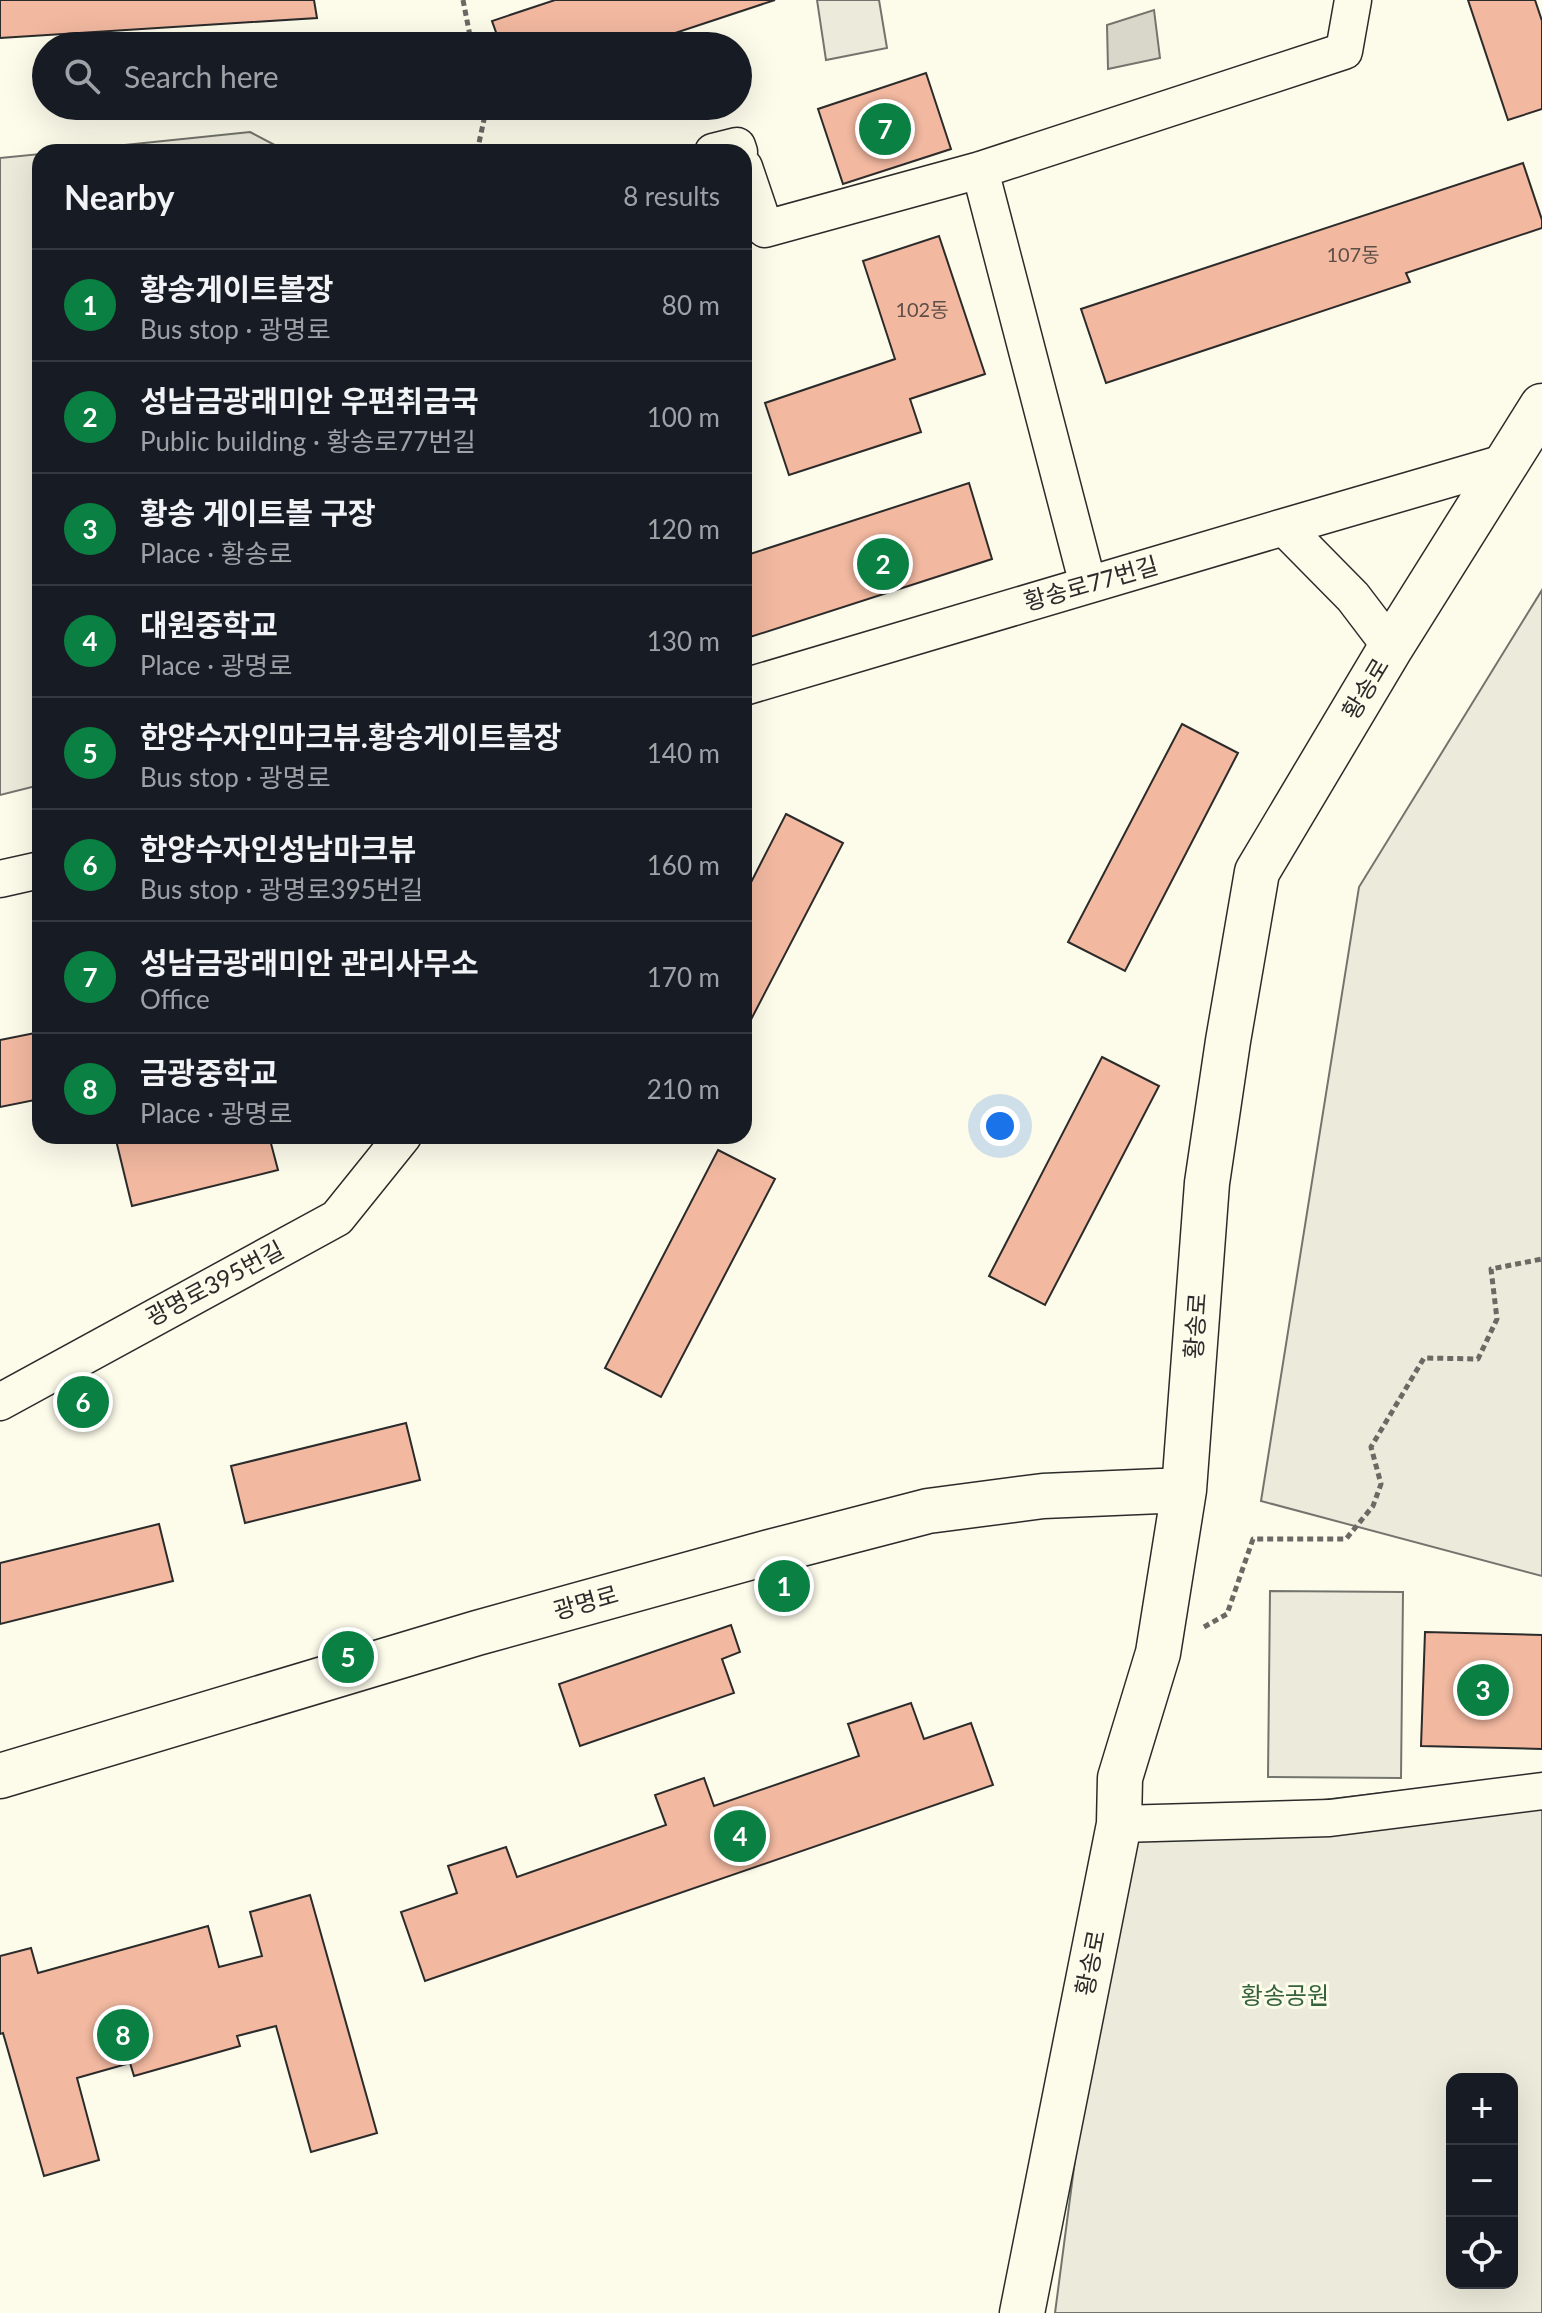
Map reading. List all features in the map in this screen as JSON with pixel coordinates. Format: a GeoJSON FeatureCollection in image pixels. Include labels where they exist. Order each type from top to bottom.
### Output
{"type":"FeatureCollection","features":[{"type":"Feature","properties":{"kind":"street"},"geometry":{"type":"LineString","coordinates":[[752,191],[765,229],[980,170],[1344,51],[1353,0]]}},
{"type":"Feature","properties":{"kind":"street"},"geometry":{"type":"LineString","coordinates":[[980,170],[1088,585]]}},
{"type":"Feature","properties":{"kind":"street","name":"황송로"},"geometry":{"type":"LineString","coordinates":[[1022,2313],[1119,1824],[1120,1778],[1158,1653],[1184,1490],[1207,1183],[1257,872],[1391,647],[1542,406]]}},
{"type":"Feature","properties":{"kind":"street","name":"황송로77번길"},"geometry":{"type":"LineString","coordinates":[[752,685],[1507,462]]}},
{"type":"Feature","properties":{"kind":"street"},"geometry":{"type":"LineString","coordinates":[[1284,527],[1353,597],[1391,647]]}},
{"type":"Feature","properties":{"kind":"street"},"geometry":{"type":"LineString","coordinates":[[0,879],[32,872]]}},
{"type":"Feature","properties":{"kind":"street","name":"광명로395번길"},"geometry":{"type":"LineString","coordinates":[[0,1402],[337,1218],[397,1144]]}},
{"type":"Feature","properties":{"kind":"street","name":"광명로"},"geometry":{"type":"LineString","coordinates":[[0,1776],[477,1633],[928,1511],[1043,1496],[1184,1490]]}},
{"type":"Feature","properties":{"kind":"street"},"geometry":{"type":"LineString","coordinates":[[1119,1824],[1330,1818],[1542,1791]]}},
{"type":"Feature","properties":{"kind":"path"},"geometry":{"type":"LineString","coordinates":[[463,0],[469,32]]}},
{"type":"Feature","properties":{"kind":"path"},"geometry":{"type":"LineString","coordinates":[[479,144],[484,120]]}},
{"type":"Feature","properties":{"kind":"path"},"geometry":{"type":"LineString","coordinates":[[1158,1653],[1227,1614],[1253,1539],[1346,1539],[1373,1506],[1381,1484],[1371,1447],[1424,1358],[1478,1359],[1497,1319],[1491,1269],[1542,1259]]}},
{"type":"Feature","properties":{"kind":"green space"},"geometry":{"type":"Polygon","coordinates":[[[817,0],[879,0],[887,48],[826,60],[817,0]]]}},
{"type":"Feature","properties":{"kind":"green space"},"geometry":{"type":"Polygon","coordinates":[[[250,132],[273,144],[134,144],[250,132]]]}},
{"type":"Feature","properties":{"kind":"green space"},"geometry":{"type":"Polygon","coordinates":[[[32,155],[32,787],[0,795],[0,158],[32,155]]]}},
{"type":"Feature","properties":{"kind":"green space"},"geometry":{"type":"Polygon","coordinates":[[[1542,590],[1542,1576],[1261,1501],[1359,887],[1542,590]]]}},
{"type":"Feature","properties":{"kind":"green space"},"geometry":{"type":"Polygon","coordinates":[[[1270,1591],[1403,1592],[1401,1778],[1268,1777],[1270,1591]]]}},
{"type":"Feature","properties":{"kind":"green space","name":"황송공원"},"geometry":{"type":"Polygon","coordinates":[[[1542,1774],[1542,2313],[1055,2313],[1119,1824],[1542,1774]]]}},
{"type":"Feature","properties":{"kind":"shaded area"},"geometry":{"type":"Polygon","coordinates":[[[1154,10],[1160,58],[1108,69],[1107,25],[1154,10]]]}},
{"type":"Feature","properties":{"kind":"building"},"geometry":{"type":"Polygon","coordinates":[[[0,0],[314,0],[317,18],[95,32],[32,32],[32,36],[0,38],[0,0]]]}},
{"type":"Feature","properties":{"kind":"building"},"geometry":{"type":"Polygon","coordinates":[[[555,0],[775,0],[678,32],[496,32],[492,21],[555,0]]]}},
{"type":"Feature","properties":{"kind":"building"},"geometry":{"type":"Polygon","coordinates":[[[1468,0],[1535,0],[1542,21],[1542,109],[1508,120],[1468,0]]]}},
{"type":"Feature","properties":{"kind":"building"},"geometry":{"type":"Polygon","coordinates":[[[926,73],[951,149],[843,184],[818,109],[926,73]]]}},
{"type":"Feature","properties":{"kind":"building"},"geometry":{"type":"Polygon","coordinates":[[[1523,163],[1542,228],[1406,273],[1410,282],[1106,383],[1081,309],[1523,163]]]}},
{"type":"Feature","properties":{"kind":"building"},"geometry":{"type":"Polygon","coordinates":[[[939,236],[985,374],[910,399],[921,432],[789,475],[765,403],[895,359],[863,261],[939,236]]]}},
{"type":"Feature","properties":{"kind":"building"},"geometry":{"type":"Polygon","coordinates":[[[969,483],[992,559],[752,636],[752,553],[969,483]]]}},
{"type":"Feature","properties":{"kind":"building"},"geometry":{"type":"Polygon","coordinates":[[[1182,724],[1238,753],[1125,971],[1068,942],[1182,724]]]}},
{"type":"Feature","properties":{"kind":"building"},"geometry":{"type":"Polygon","coordinates":[[[786,814],[843,843],[752,1018],[752,880],[786,814]]]}},
{"type":"Feature","properties":{"kind":"building"},"geometry":{"type":"Polygon","coordinates":[[[32,1034],[32,1101],[0,1107],[0,1040],[32,1034]]]}},
{"type":"Feature","properties":{"kind":"building"},"geometry":{"type":"Polygon","coordinates":[[[1102,1057],[1159,1086],[1045,1305],[989,1276],[1102,1057]]]}},
{"type":"Feature","properties":{"kind":"building"},"geometry":{"type":"Polygon","coordinates":[[[117,1144],[271,1144],[278,1170],[132,1206],[117,1144]]]}},
{"type":"Feature","properties":{"kind":"building"},"geometry":{"type":"Polygon","coordinates":[[[718,1150],[775,1179],[661,1397],[605,1368],[718,1150]]]}},
{"type":"Feature","properties":{"kind":"building"},"geometry":{"type":"Polygon","coordinates":[[[406,1423],[420,1480],[245,1523],[231,1466],[406,1423]]]}},
{"type":"Feature","properties":{"kind":"building"},"geometry":{"type":"Polygon","coordinates":[[[159,1524],[173,1581],[0,1624],[0,1563],[159,1524]]]}},
{"type":"Feature","properties":{"kind":"building"},"geometry":{"type":"Polygon","coordinates":[[[731,1625],[740,1652],[722,1659],[734,1693],[580,1746],[559,1684],[731,1625]]]}},
{"type":"Feature","properties":{"kind":"building"},"geometry":{"type":"Polygon","coordinates":[[[1425,1632],[1542,1635],[1542,1749],[1421,1746],[1425,1632]]]}},
{"type":"Feature","properties":{"kind":"building"},"geometry":{"type":"Polygon","coordinates":[[[911,1703],[924,1739],[971,1723],[993,1785],[425,1981],[401,1912],[457,1893],[448,1866],[506,1847],[517,1877],[666,1825],[655,1795],[704,1778],[714,1806],[859,1756],[848,1724],[911,1703]]]}},
{"type":"Feature","properties":{"kind":"building"},"geometry":{"type":"Polygon","coordinates":[[[310,1895],[377,2133],[311,2152],[276,2026],[237,2036],[240,2046],[134,2076],[130,2063],[77,2078],[99,2160],[44,2176],[3,2033],[0,2034],[0,1956],[31,1948],[38,1973],[208,1926],[219,1967],[262,1956],[250,1912],[310,1895]]]}},
{"type":"Feature","properties":{"kind":"place","name":"성남금광래미안 관리사무소"},"geometry":{"type":"Point","coordinates":[885,129]}},
{"type":"Feature","properties":{"kind":"place","name":"성남금광래미안 우편취금국"},"geometry":{"type":"Point","coordinates":[883,564]}},
{"type":"Feature","properties":{"kind":"place","name":"한양수자인성남마크뷰"},"geometry":{"type":"Point","coordinates":[83,1402]}},
{"type":"Feature","properties":{"kind":"place","name":"황송게이트볼장"},"geometry":{"type":"Point","coordinates":[784,1586]}},
{"type":"Feature","properties":{"kind":"place","name":"한양수자인마크뷰.황송게이트볼장"},"geometry":{"type":"Point","coordinates":[348,1657]}},
{"type":"Feature","properties":{"kind":"place","name":"황송 게이트볼 구장"},"geometry":{"type":"Point","coordinates":[1483,1690]}},
{"type":"Feature","properties":{"kind":"place","name":"대원중학교"},"geometry":{"type":"Point","coordinates":[740,1836]}},
{"type":"Feature","properties":{"kind":"place","name":"금광중학교"},"geometry":{"type":"Point","coordinates":[123,2035]}}]}
